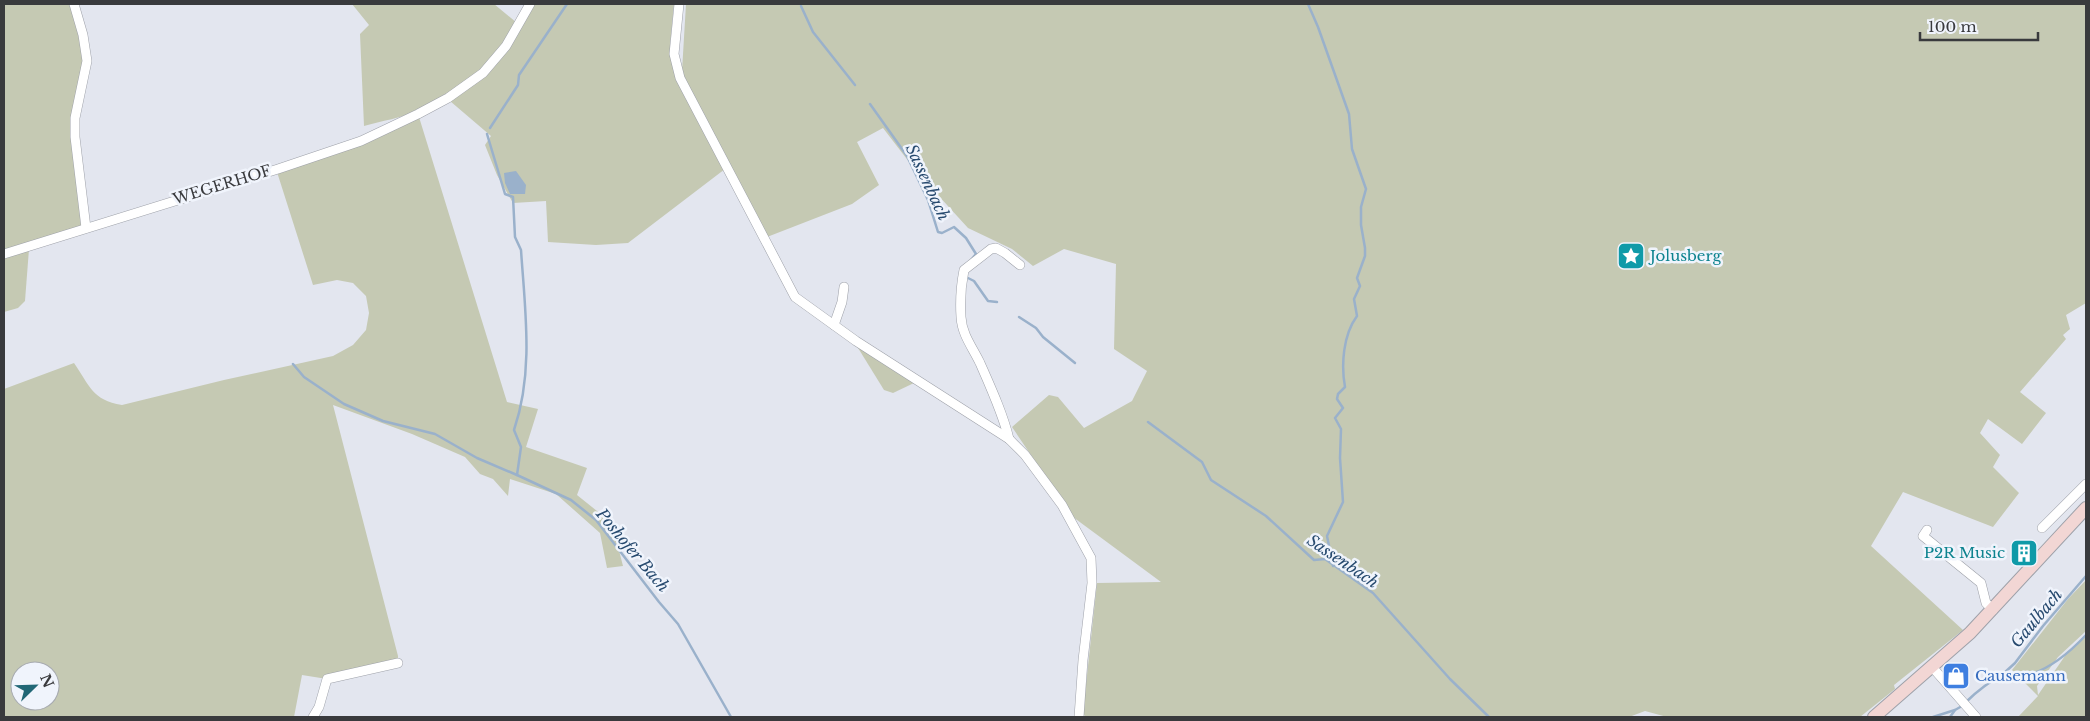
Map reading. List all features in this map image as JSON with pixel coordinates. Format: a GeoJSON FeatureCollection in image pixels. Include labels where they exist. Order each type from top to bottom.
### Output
{"type":"FeatureCollection","features":[{"type":"Feature","properties":{"kind":"main road"},"geometry":{"type":"LineString","coordinates":[[1874,717],[1933,668],[1993,610],[2086,508]]}},
{"type":"Feature","properties":{"kind":"street"},"geometry":{"type":"LineString","coordinates":[[74,4],[83,36],[86,60],[75,118],[75,137],[86,228]]}},
{"type":"Feature","properties":{"kind":"street","name":"WEGERHOF"},"geometry":{"type":"LineString","coordinates":[[4,254],[278,169],[361,141],[418,114],[448,98],[483,73],[506,46],[530,4]]}},
{"type":"Feature","properties":{"kind":"street"},"geometry":{"type":"LineString","coordinates":[[679,4],[674,54],[680,78],[795,297],[949,402],[1009,439],[1025,455],[1062,505],[1091,558],[1092,582],[1078,717]]}},
{"type":"Feature","properties":{"kind":"street"},"geometry":{"type":"LineString","coordinates":[[1009,439],[1006,426],[979,361],[969,346],[964,332],[961,317],[962,282],[964,270],[991,249],[996,248],[1005,252],[1020,265]]}},
{"type":"Feature","properties":{"kind":"street"},"geometry":{"type":"LineString","coordinates":[[834,325],[842,302],[844,286]]}},
{"type":"Feature","properties":{"kind":"street"},"geometry":{"type":"LineString","coordinates":[[2042,528],[2086,484]]}},
{"type":"Feature","properties":{"kind":"street"},"geometry":{"type":"LineString","coordinates":[[1927,530],[1923,536],[1981,583],[1986,604],[1993,610]]}},
{"type":"Feature","properties":{"kind":"street"},"geometry":{"type":"LineString","coordinates":[[312,717],[319,707],[327,679],[398,663]]}},
{"type":"Feature","properties":{"kind":"street"},"geometry":{"type":"LineString","coordinates":[[1933,668],[1976,717]]}},
{"type":"Feature","properties":{"kind":"green space"},"geometry":{"type":"Polygon","coordinates":[[[4,4],[72,4],[84,62],[77,94],[81,226],[4,252],[4,4]]]}},
{"type":"Feature","properties":{"kind":"green space"},"geometry":{"type":"Polygon","coordinates":[[[352,4],[494,4],[517,23],[498,51],[463,84],[435,102],[412,113],[364,126],[360,34],[369,25],[352,4]]]}},
{"type":"Feature","properties":{"kind":"green space"},"geometry":{"type":"Polygon","coordinates":[[[532,4],[674,4],[670,46],[725,169],[628,243],[596,245],[548,242],[546,201],[513,203],[497,175],[485,145],[491,136],[450,101],[474,84],[532,4]]]}},
{"type":"Feature","properties":{"kind":"green space"},"geometry":{"type":"Polygon","coordinates":[[[686,4],[2086,4],[2086,303],[2066,315],[2070,329],[2063,335],[2066,339],[2020,392],[2046,413],[2022,444],[1988,419],[1980,433],[2000,455],[1993,467],[2019,493],[1993,527],[1903,492],[1871,546],[1963,630],[1894,685],[1895,689],[1860,717],[1667,717],[1645,711],[1629,717],[1085,717],[1083,712],[1097,583],[1161,582],[1073,517],[1012,427],[1049,395],[1058,397],[1084,428],[1132,401],[1147,371],[1114,349],[1116,264],[1064,249],[1033,266],[1012,249],[968,228],[916,171],[883,128],[857,142],[879,185],[852,204],[767,237],[683,78],[686,4]]]}},
{"type":"Feature","properties":{"kind":"green space"},"geometry":{"type":"Polygon","coordinates":[[[419,117],[507,402],[538,409],[526,447],[587,468],[577,495],[612,523],[623,566],[607,568],[600,533],[556,494],[510,479],[508,496],[493,479],[480,474],[465,457],[412,434],[333,405],[398,656],[398,663],[327,679],[302,675],[294,717],[4,717],[4,389],[74,363],[88,385],[98,396],[112,403],[122,405],[333,356],[353,345],[366,330],[369,313],[366,296],[353,283],[337,280],[313,285],[277,172],[419,117]]]}},
{"type":"Feature","properties":{"kind":"green space"},"geometry":{"type":"Polygon","coordinates":[[[29,249],[25,301],[18,308],[4,312],[4,257],[29,249]]]}},
{"type":"Feature","properties":{"kind":"green space"},"geometry":{"type":"Polygon","coordinates":[[[855,343],[914,383],[893,393],[884,390],[855,343]]]}},
{"type":"Feature","properties":{"kind":"green space"},"geometry":{"type":"Polygon","coordinates":[[[2086,580],[2086,631],[2058,657],[2037,686],[2038,695],[2067,653],[2086,636],[2086,717],[2018,717],[2038,696],[2012,670],[2068,599],[2086,580]]]}},
{"type":"Feature","properties":{"kind":"water"},"geometry":{"type":"Polygon","coordinates":[[[516,171],[526,185],[525,194],[510,194],[505,183],[504,173],[516,171]]]}},
{"type":"Feature","properties":{"kind":"waterway","name":"Poshofer Bach"},"geometry":{"type":"LineString","coordinates":[[490,128],[518,85],[519,75],[567,4]]}},
{"type":"Feature","properties":{"kind":"waterway"},"geometry":{"type":"LineString","coordinates":[[1308,4],[1349,114],[1352,149],[1366,189],[1361,207],[1365,256],[1357,278],[1360,286],[1354,299],[1357,316],[1352,324],[1344,350],[1343,369],[1345,387],[1338,394],[1337,399],[1343,408],[1335,418],[1341,429],[1340,458],[1343,502],[1327,536],[1333,566]]}},
{"type":"Feature","properties":{"kind":"waterway"},"geometry":{"type":"LineString","coordinates":[[801,6],[813,32],[855,85]]}},
{"type":"Feature","properties":{"kind":"waterway","name":"Sassenbach"},"geometry":{"type":"LineString","coordinates":[[870,104],[907,156],[928,200],[938,232],[942,233],[954,227],[966,238],[976,254],[971,260]]}},
{"type":"Feature","properties":{"kind":"waterway","name":"Poshofer Bach"},"geometry":{"type":"LineString","coordinates":[[487,134],[505,194],[513,197],[515,237],[521,250],[526,318],[526,363],[524,386],[514,430],[521,447],[517,475],[571,500],[596,520],[678,624],[731,717]]}},
{"type":"Feature","properties":{"kind":"waterway","name":"Sassenbach"},"geometry":{"type":"LineString","coordinates":[[968,278],[974,281],[988,301],[997,302]]}},
{"type":"Feature","properties":{"kind":"waterway","name":"Sassenbach"},"geometry":{"type":"LineString","coordinates":[[1019,317],[1036,328],[1043,337],[1075,363]]}},
{"type":"Feature","properties":{"kind":"waterway"},"geometry":{"type":"LineString","coordinates":[[293,364],[304,377],[344,404],[383,421],[435,434],[477,458],[517,475]]}},
{"type":"Feature","properties":{"kind":"waterway","name":"Sassenbach"},"geometry":{"type":"LineString","coordinates":[[1148,422],[1202,462],[1211,480],[1266,516],[1314,560],[1325,559],[1373,593],[1450,679],[1489,717]]}},
{"type":"Feature","properties":{"kind":"waterway","name":"Gaulbach"},"geometry":{"type":"LineString","coordinates":[[2003,674],[2015,663],[2043,626],[2086,576]]}},
{"type":"Feature","properties":{"kind":"waterway"},"geometry":{"type":"LineString","coordinates":[[1966,702],[1984,686],[2000,676],[2028,675],[2052,664],[2086,635]]}},
{"type":"Feature","properties":{"kind":"waterway"},"geometry":{"type":"LineString","coordinates":[[1950,717],[1955,710],[1962,706]]}},
{"type":"Feature","properties":{"kind":"waterway"},"geometry":{"type":"LineString","coordinates":[[1933,717],[1955,710]]}},
{"type":"Feature","properties":{"kind":"place","name":"Jolusberg"},"geometry":{"type":"Point","coordinates":[1631,256]}},
{"type":"Feature","properties":{"kind":"place","name":"P2R Music"},"geometry":{"type":"Point","coordinates":[2024,553]}},
{"type":"Feature","properties":{"kind":"place","name":"Causemann"},"geometry":{"type":"Point","coordinates":[1956,676]}}]}
